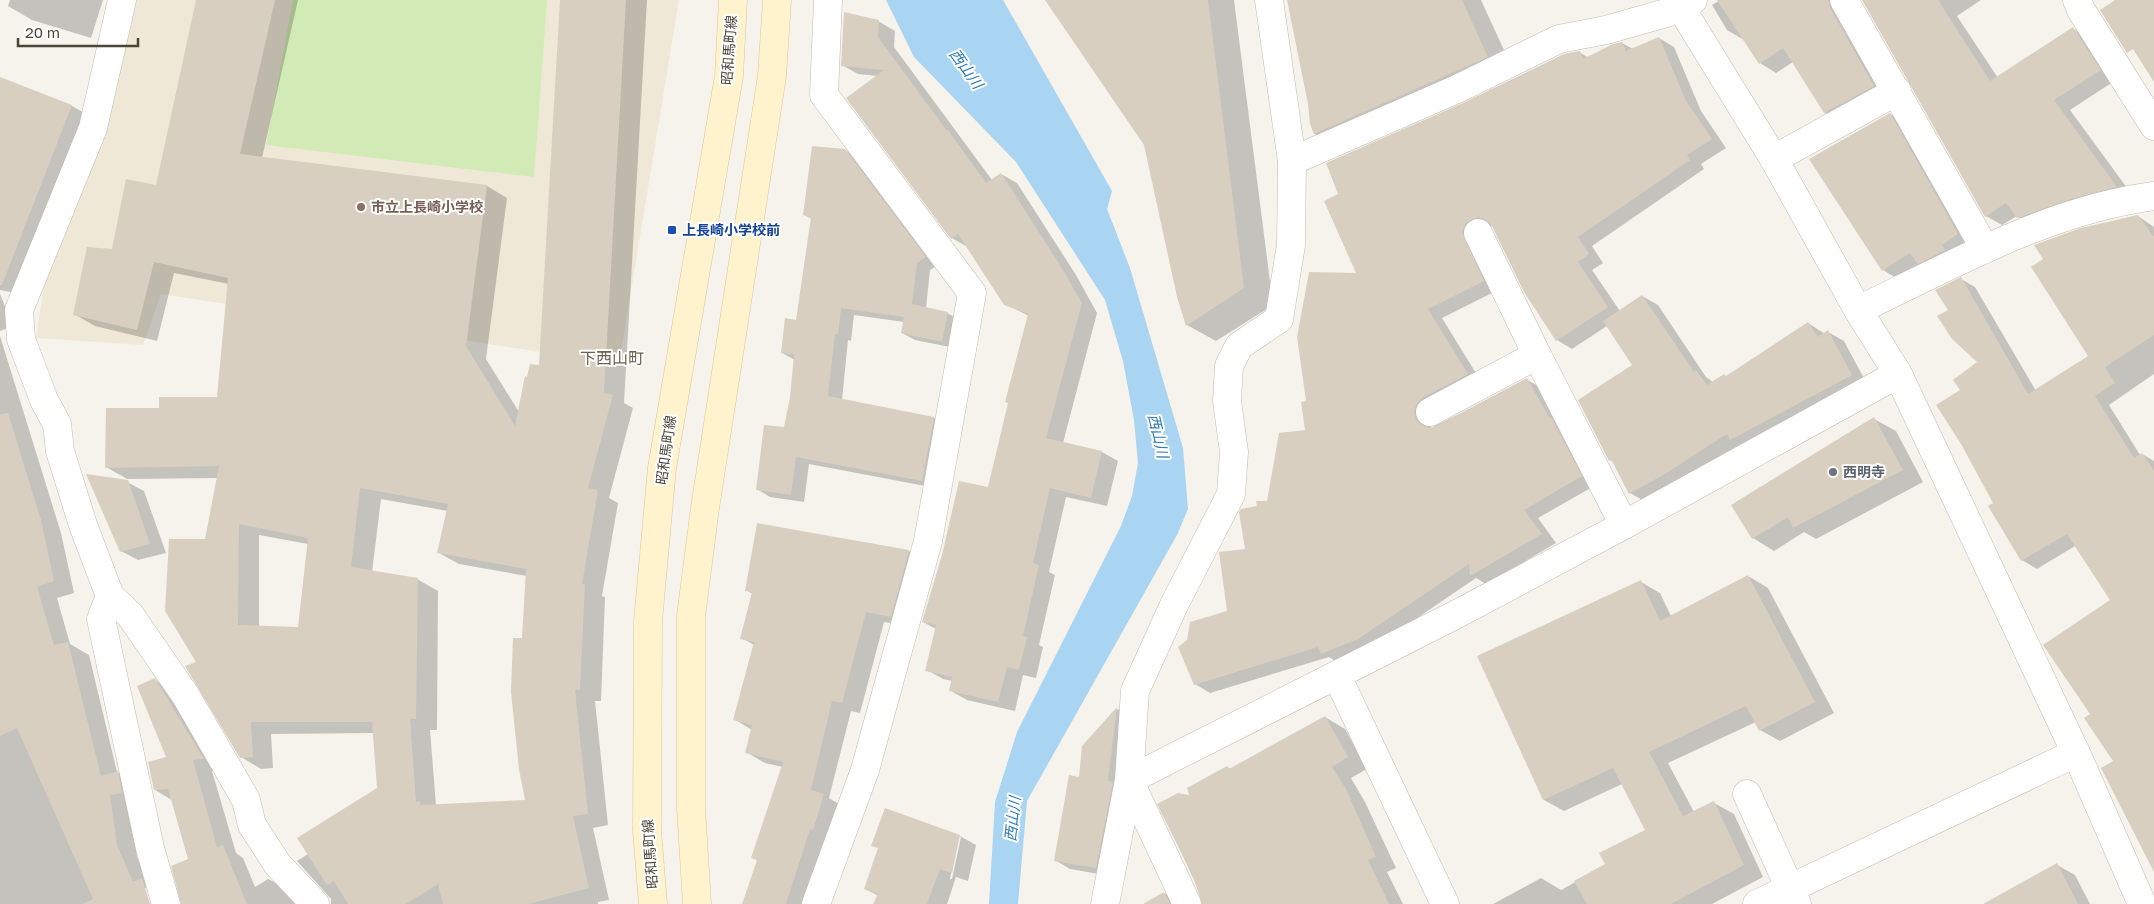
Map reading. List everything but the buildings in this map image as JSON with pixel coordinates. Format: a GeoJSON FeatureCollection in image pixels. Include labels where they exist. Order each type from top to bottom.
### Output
{"type":"FeatureCollection","features":[{"type":"Feature","properties":{"kind":"main road","name":"昭和馬町線"},"geometry":{"type":"LineString","coordinates":[[653,904],[647,832],[648,621],[662,468],[729,76],[732,0]]}},
{"type":"Feature","properties":{"kind":"main road"},"geometry":{"type":"LineString","coordinates":[[697,904],[691,808],[691,616],[705,508],[772,76],[777,0]]}},
{"type":"Feature","properties":{"kind":"street"},"geometry":{"type":"LineString","coordinates":[[122,0],[93,128],[19,310],[21,339],[44,400],[57,424],[60,452],[80,516],[110,596],[130,615],[186,696],[246,800],[252,824],[278,865],[315,904]]}},
{"type":"Feature","properties":{"kind":"street"},"geometry":{"type":"LineString","coordinates":[[816,904],[865,770],[928,541],[972,293],[824,95],[828,0]]}},
{"type":"Feature","properties":{"kind":"street"},"geometry":{"type":"LineString","coordinates":[[1105,904],[1129,780],[1135,691],[1174,605],[1231,494],[1234,452],[1227,401],[1229,366],[1239,346],[1279,319],[1291,245],[1292,161],[1269,0]]}},
{"type":"Feature","properties":{"kind":"street"},"geometry":{"type":"LineString","coordinates":[[1844,0],[1985,249]]}},
{"type":"Feature","properties":{"kind":"street"},"geometry":{"type":"LineString","coordinates":[[2077,0],[2081,10],[2154,126]]}},
{"type":"Feature","properties":{"kind":"street"},"geometry":{"type":"LineString","coordinates":[[1292,161],[1458,89],[1559,39],[1606,30],[1683,3],[1858,310],[1898,374],[2076,753],[2142,904]]}},
{"type":"Feature","properties":{"kind":"street"},"geometry":{"type":"LineString","coordinates":[[1774,160],[1897,91]]}},
{"type":"Feature","properties":{"kind":"street"},"geometry":{"type":"LineString","coordinates":[[1858,310],[1985,249],[2072,213],[2122,200],[2154,196]]}},
{"type":"Feature","properties":{"kind":"street"},"geometry":{"type":"LineString","coordinates":[[1478,233],[1537,355],[1624,525]]}},
{"type":"Feature","properties":{"kind":"street"},"geometry":{"type":"LineString","coordinates":[[1430,412],[1537,355]]}},
{"type":"Feature","properties":{"kind":"street"},"geometry":{"type":"LineString","coordinates":[[1129,780],[1337,676],[1624,525],[1898,374]]}},
{"type":"Feature","properties":{"kind":"street"},"geometry":{"type":"LineString","coordinates":[[110,596],[101,619],[150,848],[166,904]]}},
{"type":"Feature","properties":{"kind":"street"},"geometry":{"type":"LineString","coordinates":[[1337,676],[1445,904]]}},
{"type":"Feature","properties":{"kind":"street"},"geometry":{"type":"LineString","coordinates":[[1757,904],[1794,896],[2076,753]]}},
{"type":"Feature","properties":{"kind":"street"},"geometry":{"type":"LineString","coordinates":[[1129,780],[1187,904]]}},
{"type":"Feature","properties":{"kind":"street"},"geometry":{"type":"LineString","coordinates":[[1747,794],[1794,896]]}},
{"type":"Feature","properties":{"kind":"shaded area","name":"市立上長崎小学校"},"geometry":{"type":"Polygon","coordinates":[[[137,0],[679,0],[619,364],[161,294],[143,345],[36,338],[44,285],[107,129],[137,0]]]}},
{"type":"Feature","properties":{"kind":"green space"},"geometry":{"type":"Polygon","coordinates":[[[293,0],[547,0],[534,177],[266,145],[293,0]]]}},
{"type":"Feature","properties":{"kind":"water","name":"西山川"},"geometry":{"type":"Polygon","coordinates":[[[886,0],[1003,0],[1112,191],[1107,209],[1130,268],[1183,448],[1188,509],[1177,535],[1027,801],[1018,904],[989,904],[995,802],[1017,732],[1121,526],[1132,496],[1138,463],[1134,420],[1123,361],[1105,300],[1016,162],[914,57],[886,0]]]}},
{"type":"Feature","properties":{"kind":"place","name":"市立上長崎小学校"},"geometry":{"type":"Point","coordinates":[361,207]}},
{"type":"Feature","properties":{"kind":"place","name":"上長崎小学校前"},"geometry":{"type":"Point","coordinates":[672,230]}},
{"type":"Feature","properties":{"kind":"place","name":"西明寺"},"geometry":{"type":"Point","coordinates":[1833,472]}},
{"type":"Feature","properties":{"kind":"district","name":"下西山町"},"geometry":{"type":"Point","coordinates":[612,358]}}]}
